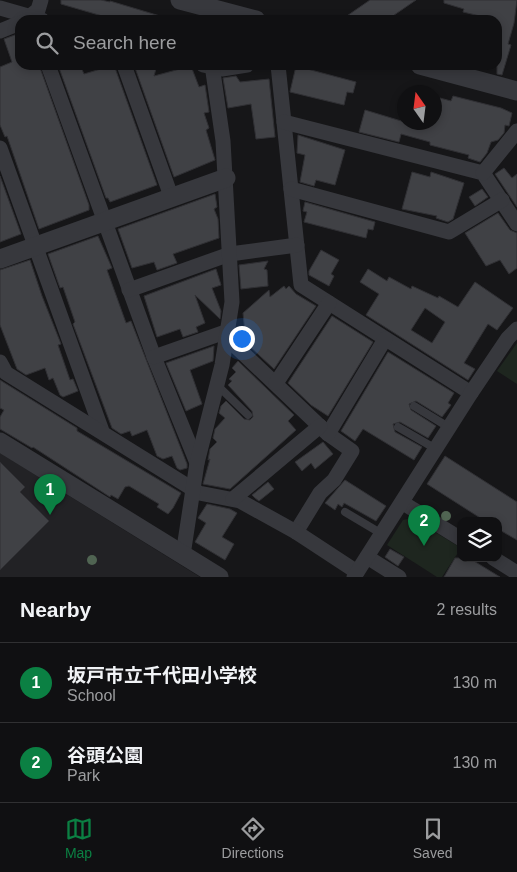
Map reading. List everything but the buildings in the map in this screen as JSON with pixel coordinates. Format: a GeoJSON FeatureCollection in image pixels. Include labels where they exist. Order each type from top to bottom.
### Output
{"type":"FeatureCollection","features":[{"type":"Feature","properties":{"kind":"street"},"geometry":{"type":"LineString","coordinates":[[34,15],[38,10],[41,0]]}},
{"type":"Feature","properties":{"kind":"street"},"geometry":{"type":"LineString","coordinates":[[180,0],[240,15]]}},
{"type":"Feature","properties":{"kind":"street"},"geometry":{"type":"LineString","coordinates":[[0,8],[18,15]]}},
{"type":"Feature","properties":{"kind":"street"},"geometry":{"type":"LineString","coordinates":[[0,31],[15,26]]}},
{"type":"Feature","properties":{"kind":"street"},"geometry":{"type":"LineString","coordinates":[[50,70],[154,357],[197,463]]}},
{"type":"Feature","properties":{"kind":"street"},"geometry":{"type":"LineString","coordinates":[[126,70],[171,196]]}},
{"type":"Feature","properties":{"kind":"street"},"geometry":{"type":"LineString","coordinates":[[183,555],[197,463],[227,335],[232,302],[223,141],[209,70]]}},
{"type":"Feature","properties":{"kind":"street"},"geometry":{"type":"LineString","coordinates":[[279,70],[301,285],[472,393]]}},
{"type":"Feature","properties":{"kind":"street"},"geometry":{"type":"LineString","coordinates":[[440,70],[516,89]]}},
{"type":"Feature","properties":{"kind":"street"},"geometry":{"type":"LineString","coordinates":[[284,122],[483,173],[517,224]]}},
{"type":"Feature","properties":{"kind":"street"},"geometry":{"type":"LineString","coordinates":[[483,173],[517,132]]}},
{"type":"Feature","properties":{"kind":"street"},"geometry":{"type":"LineString","coordinates":[[0,148],[102,431]]}},
{"type":"Feature","properties":{"kind":"street"},"geometry":{"type":"LineString","coordinates":[[0,259],[171,196],[226,178]]}},
{"type":"Feature","properties":{"kind":"street"},"geometry":{"type":"LineString","coordinates":[[291,189],[449,232],[502,200]]}},
{"type":"Feature","properties":{"kind":"street"},"geometry":{"type":"LineString","coordinates":[[129,290],[230,254],[297,245]]}},
{"type":"Feature","properties":{"kind":"street"},"geometry":{"type":"LineString","coordinates":[[276,383],[329,303]]}},
{"type":"Feature","properties":{"kind":"street"},"geometry":{"type":"LineString","coordinates":[[0,362],[6,373],[199,493],[233,499],[258,510],[296,532],[355,574],[403,503],[508,338],[517,329]]}},
{"type":"Feature","properties":{"kind":"street"},"geometry":{"type":"LineString","coordinates":[[154,357],[227,335]]}},
{"type":"Feature","properties":{"kind":"street"},"geometry":{"type":"LineString","coordinates":[[227,335],[324,430],[352,451],[334,480],[320,493],[296,532]]}},
{"type":"Feature","properties":{"kind":"street"},"geometry":{"type":"LineString","coordinates":[[233,499],[324,430],[385,339]]}},
{"type":"Feature","properties":{"kind":"street"},"geometry":{"type":"LineString","coordinates":[[0,442],[219,577]]}},
{"type":"Feature","properties":{"kind":"street"},"geometry":{"type":"LineString","coordinates":[[403,503],[457,537]]}},
{"type":"Feature","properties":{"kind":"street"},"geometry":{"type":"LineString","coordinates":[[367,556],[398,577]]}},
{"type":"Feature","properties":{"kind":"street"},"geometry":{"type":"LineString","coordinates":[[499,562],[517,573]]}},
{"type":"Feature","properties":{"kind":"lane"},"geometry":{"type":"LineString","coordinates":[[216,384],[248,414]]}},
{"type":"Feature","properties":{"kind":"lane"},"geometry":{"type":"LineString","coordinates":[[414,406],[450,428]]}},
{"type":"Feature","properties":{"kind":"lane"},"geometry":{"type":"LineString","coordinates":[[398,426],[436,450]]}},
{"type":"Feature","properties":{"kind":"lane"},"geometry":{"type":"LineString","coordinates":[[345,512],[382,534]]}},
{"type":"Feature","properties":{"kind":"shaded area"},"geometry":{"type":"Polygon","coordinates":[[[517,343],[517,384],[497,371],[517,343]]]}},
{"type":"Feature","properties":{"kind":"shaded area"},"geometry":{"type":"Polygon","coordinates":[[[0,453],[200,577],[0,577],[0,453]]]}},
{"type":"Feature","properties":{"kind":"shaded area"},"geometry":{"type":"Polygon","coordinates":[[[412,518],[457,546],[457,554],[442,577],[437,577],[387,545],[403,520],[412,518]]]}},
{"type":"Feature","properties":{"kind":"place","name":"坂戸市立千代田小学校"},"geometry":{"type":"Point","coordinates":[50,515]}},
{"type":"Feature","properties":{"kind":"place","name":"谷頭公園"},"geometry":{"type":"Point","coordinates":[424,546]}}]}
